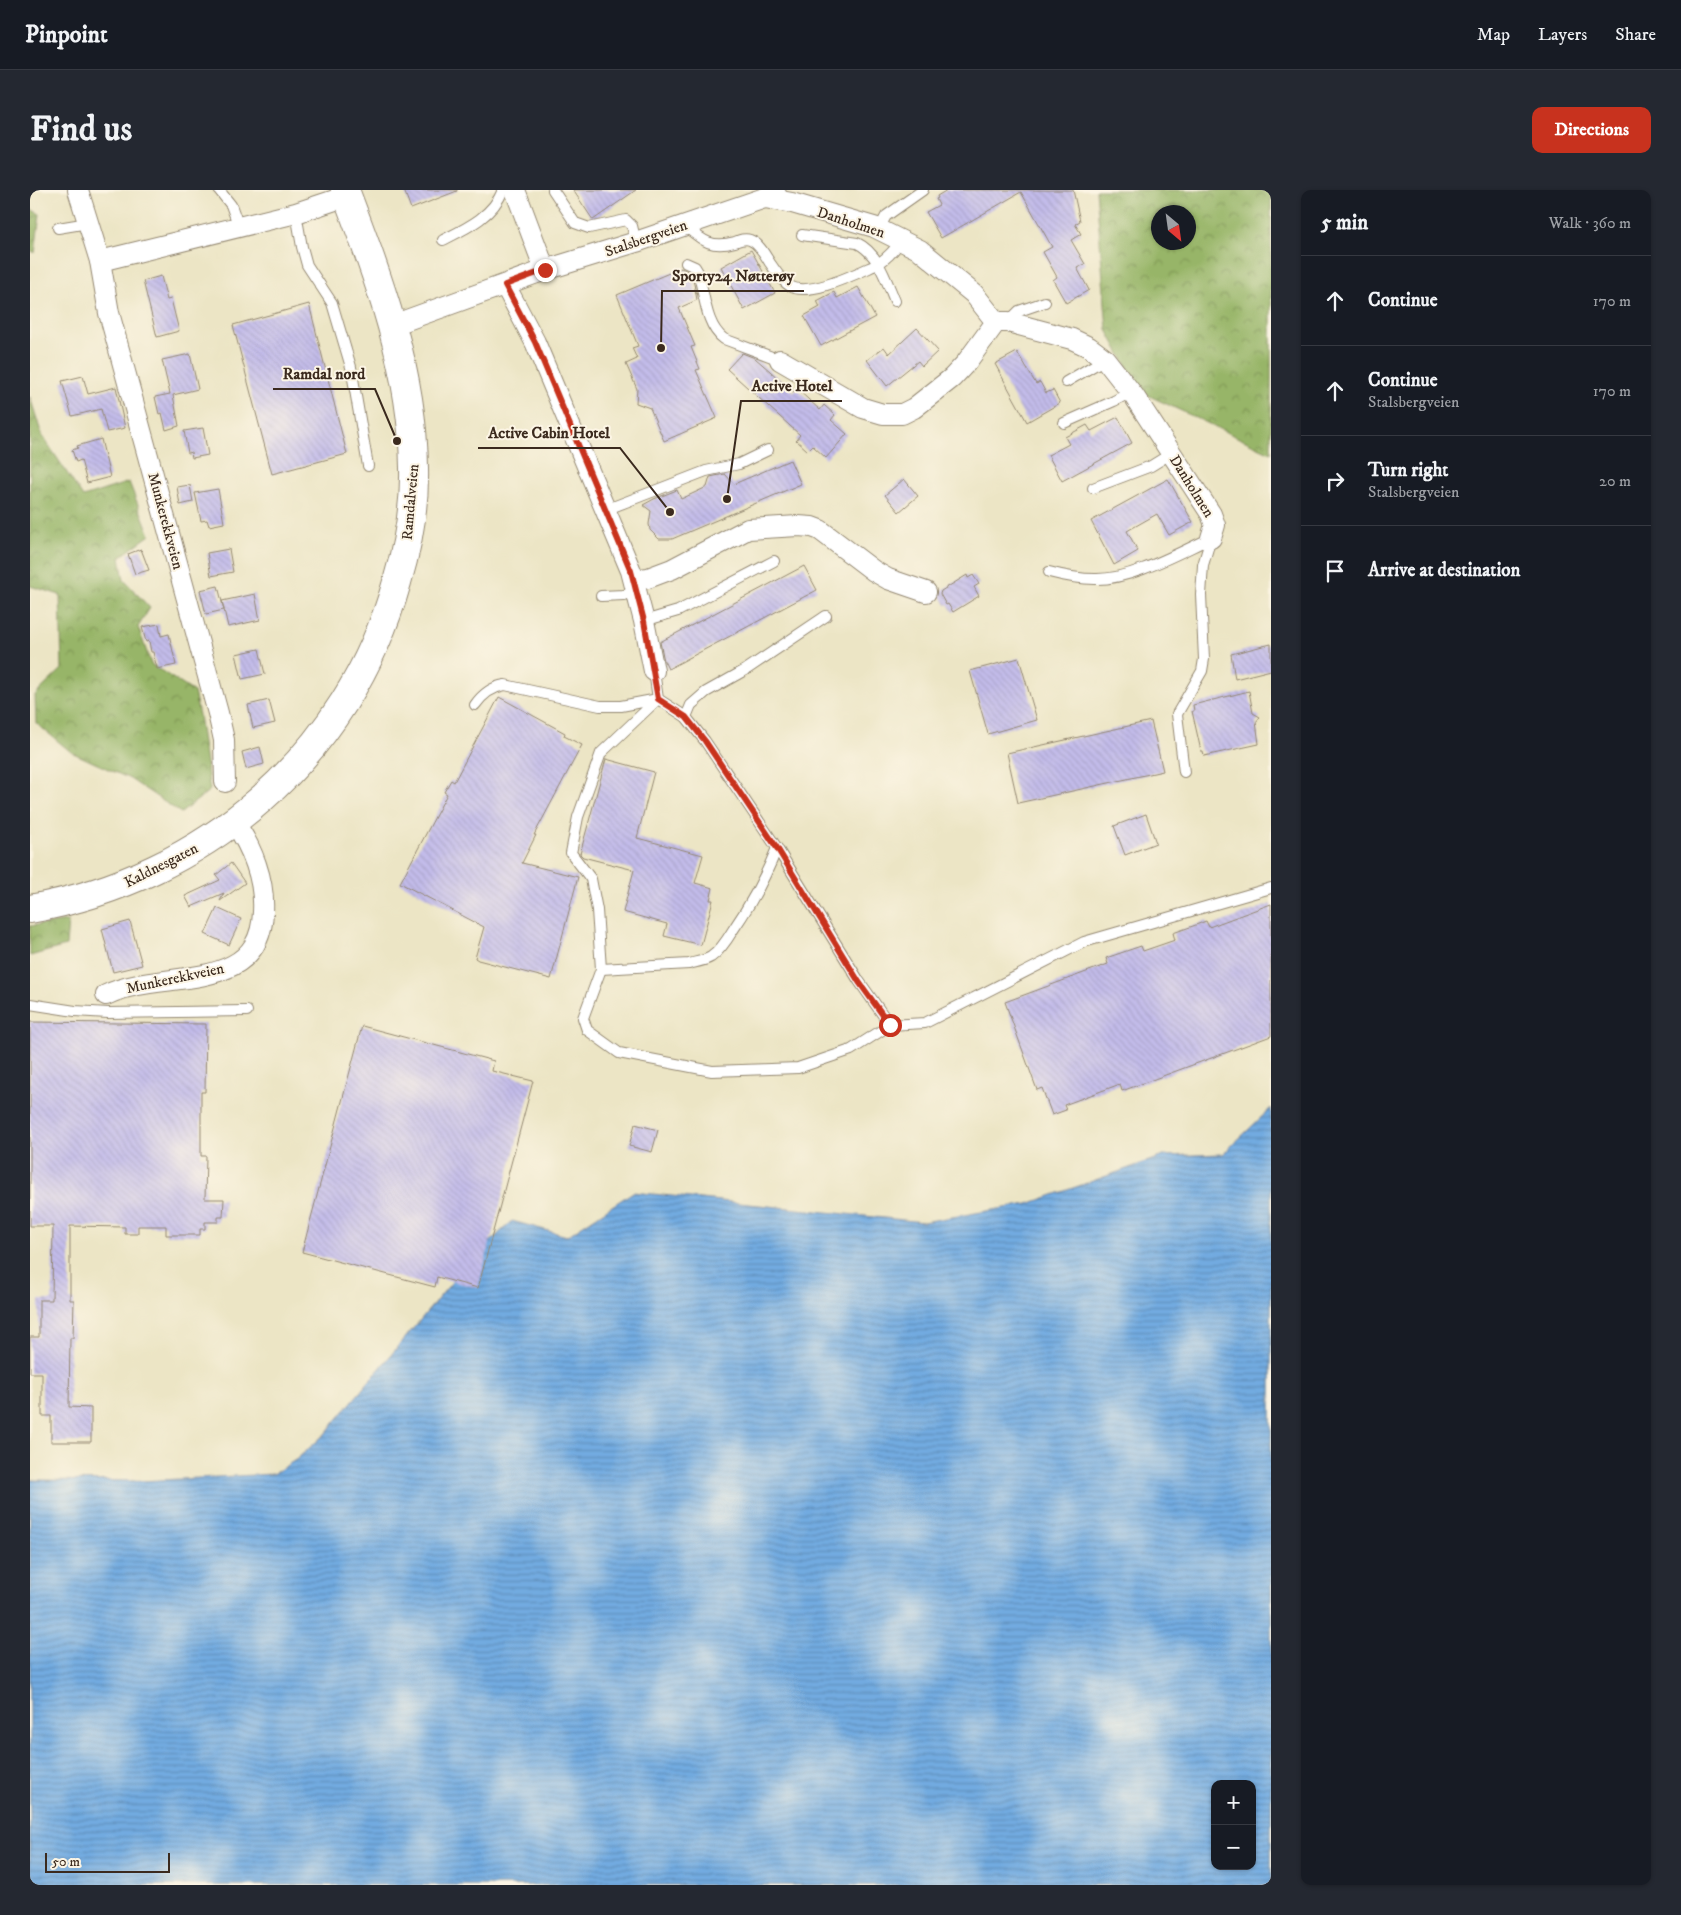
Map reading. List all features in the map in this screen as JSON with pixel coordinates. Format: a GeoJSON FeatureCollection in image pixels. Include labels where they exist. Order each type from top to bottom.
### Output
{"type":"FeatureCollection","features":[{"type":"Feature","properties":{"kind":"main road","name":"Ramdalveien"},"geometry":{"type":"LineString","coordinates":[[276,786],[312,747],[351,691],[372,653],[390,608],[404,557],[412,509],[414,449],[407,387],[393,325],[346,193]]}},
{"type":"Feature","properties":{"kind":"main road","name":"Kaldnesgaten"},"geometry":{"type":"LineString","coordinates":[[30,910],[77,900],[151,873],[193,850],[234,822],[276,786]]}},
{"type":"Feature","properties":{"kind":"street","name":"Munkerekkveien"},"geometry":{"type":"LineString","coordinates":[[78,190],[100,261],[109,313],[218,713],[224,740],[225,782]]}},
{"type":"Feature","properties":{"kind":"street"},"geometry":{"type":"LineString","coordinates":[[515,190],[545,270]]}},
{"type":"Feature","properties":{"kind":"street","name":"Stalsbergveien"},"geometry":{"type":"LineString","coordinates":[[393,325],[545,270],[636,242],[786,190]]}},
{"type":"Feature","properties":{"kind":"street"},"geometry":{"type":"LineString","coordinates":[[100,261],[296,212],[346,193]]}},
{"type":"Feature","properties":{"kind":"street","name":"Danholmen"},"geometry":{"type":"LineString","coordinates":[[765,198],[792,203],[879,229],[920,250],[974,294],[1002,322],[1072,339],[1089,346],[1105,359],[1131,392],[1211,514],[1215,525],[1211,538]]}},
{"type":"Feature","properties":{"kind":"street"},"geometry":{"type":"LineString","coordinates":[[505,285],[535,342],[635,585],[654,671]]}},
{"type":"Feature","properties":{"kind":"street"},"geometry":{"type":"LineString","coordinates":[[780,360],[863,408],[883,414],[902,414],[914,408],[952,378],[1002,322]]}},
{"type":"Feature","properties":{"kind":"street"},"geometry":{"type":"LineString","coordinates":[[635,585],[672,569],[748,529],[798,526],[820,530],[874,571],[888,579],[926,592]]}},
{"type":"Feature","properties":{"kind":"street","name":"Munkerekkveien"},"geometry":{"type":"LineString","coordinates":[[106,995],[146,984],[200,976],[225,970],[240,962],[259,940],[263,926],[264,900],[249,847],[234,822]]}},
{"type":"Feature","properties":{"kind":"lane"},"geometry":{"type":"LineString","coordinates":[[219,190],[231,205],[239,227]]}},
{"type":"Feature","properties":{"kind":"lane"},"geometry":{"type":"LineString","coordinates":[[444,240],[474,225],[490,209],[503,190]]}},
{"type":"Feature","properties":{"kind":"lane"},"geometry":{"type":"LineString","coordinates":[[553,190],[574,223],[589,228],[626,220],[635,233],[636,242]]}},
{"type":"Feature","properties":{"kind":"lane"},"geometry":{"type":"LineString","coordinates":[[879,229],[886,216],[923,190]]}},
{"type":"Feature","properties":{"kind":"lane"},"geometry":{"type":"LineString","coordinates":[[296,212],[307,265],[332,303],[351,367],[368,466]]}},
{"type":"Feature","properties":{"kind":"lane"},"geometry":{"type":"LineString","coordinates":[[58,228],[88,223]]}},
{"type":"Feature","properties":{"kind":"lane"},"geometry":{"type":"LineString","coordinates":[[684,225],[701,239],[712,245],[724,245],[747,239],[752,240],[783,281],[791,288],[803,289],[818,288],[878,264],[896,249],[901,240]]}},
{"type":"Feature","properties":{"kind":"lane"},"geometry":{"type":"LineString","coordinates":[[802,235],[865,247],[878,264],[895,301]]}},
{"type":"Feature","properties":{"kind":"lane"},"geometry":{"type":"LineString","coordinates":[[686,263],[695,266],[698,272],[711,324],[716,333],[724,339],[780,360]]}},
{"type":"Feature","properties":{"kind":"lane"},"geometry":{"type":"LineString","coordinates":[[1002,322],[1019,311],[1045,302]]}},
{"type":"Feature","properties":{"kind":"lane"},"geometry":{"type":"LineString","coordinates":[[1066,382],[1105,359]]}},
{"type":"Feature","properties":{"kind":"lane"},"geometry":{"type":"LineString","coordinates":[[1064,422],[1131,392]]}},
{"type":"Feature","properties":{"kind":"lane"},"geometry":{"type":"LineString","coordinates":[[605,510],[706,471],[739,464],[768,450]]}},
{"type":"Feature","properties":{"kind":"lane"},"geometry":{"type":"LineString","coordinates":[[1093,488],[1151,466],[1172,453]]}},
{"type":"Feature","properties":{"kind":"lane"},"geometry":{"type":"LineString","coordinates":[[1049,572],[1097,580],[1133,573],[1211,538]]}},
{"type":"Feature","properties":{"kind":"lane","name":"Danholmen"},"geometry":{"type":"LineString","coordinates":[[1184,772],[1177,714],[1202,671],[1204,659],[1201,595],[1203,564],[1211,538]]}},
{"type":"Feature","properties":{"kind":"lane"},"geometry":{"type":"LineString","coordinates":[[644,621],[678,611],[774,561]]}},
{"type":"Feature","properties":{"kind":"lane"},"geometry":{"type":"LineString","coordinates":[[601,596],[624,595],[635,585]]}},
{"type":"Feature","properties":{"kind":"lane"},"geometry":{"type":"LineString","coordinates":[[686,717],[694,702],[706,692],[747,669],[826,616]]}},
{"type":"Feature","properties":{"kind":"lane"},"geometry":{"type":"LineString","coordinates":[[654,671],[658,699]]}},
{"type":"Feature","properties":{"kind":"lane"},"geometry":{"type":"LineString","coordinates":[[475,705],[490,690],[497,686],[505,685],[600,706],[621,706],[658,699],[686,717],[705,741],[777,848],[859,982],[890,1025]]}},
{"type":"Feature","properties":{"kind":"lane"},"geometry":{"type":"LineString","coordinates":[[658,699],[601,753],[578,816],[571,853],[591,879],[597,910],[602,969],[583,1018],[587,1030],[619,1053],[712,1071],[798,1068],[851,1050],[890,1025],[924,1023],[1084,942],[1271,888]]}},
{"type":"Feature","properties":{"kind":"lane"},"geometry":{"type":"LineString","coordinates":[[602,969],[689,964],[712,956],[750,907],[765,879],[777,848]]}},
{"type":"Feature","properties":{"kind":"lane"},"geometry":{"type":"LineString","coordinates":[[30,1004],[75,1011],[247,1011]]}},
{"type":"Feature","properties":{"kind":"green space"},"geometry":{"type":"Polygon","coordinates":[[[1096,190],[1271,190],[1271,453],[1141,392],[1107,330],[1096,190]]]}},
{"type":"Feature","properties":{"kind":"green space"},"geometry":{"type":"Polygon","coordinates":[[[30,209],[40,214],[35,253],[30,250],[30,209]]]}},
{"type":"Feature","properties":{"kind":"green space"},"geometry":{"type":"Polygon","coordinates":[[[30,397],[42,435],[83,497],[129,482],[150,535],[120,557],[124,580],[150,608],[138,627],[151,664],[194,692],[210,790],[181,813],[130,779],[71,752],[36,723],[35,695],[62,669],[60,595],[30,586],[30,397]]]}},
{"type":"Feature","properties":{"kind":"green space"},"geometry":{"type":"Polygon","coordinates":[[[68,921],[66,946],[30,956],[30,926],[68,921]]]}},
{"type":"Feature","properties":{"kind":"water"},"geometry":{"type":"Polygon","coordinates":[[[1271,1108],[1271,1885],[30,1885],[30,1480],[141,1481],[273,1474],[297,1459],[325,1434],[467,1264],[512,1221],[567,1236],[633,1192],[923,1222],[1028,1204],[1163,1156],[1223,1154],[1271,1108]]]}},
{"type":"Feature","properties":{"kind":"building"},"geometry":{"type":"Polygon","coordinates":[[[404,190],[457,190],[457,191],[411,209],[404,190]]]}},
{"type":"Feature","properties":{"kind":"building"},"geometry":{"type":"Polygon","coordinates":[[[573,190],[636,190],[593,220],[573,190]]]}},
{"type":"Feature","properties":{"kind":"building"},"geometry":{"type":"Polygon","coordinates":[[[947,190],[1073,190],[1080,221],[1075,224],[1081,234],[1071,240],[1085,264],[1077,268],[1089,290],[1066,303],[1053,280],[1057,277],[1043,252],[1052,247],[1021,192],[941,238],[926,212],[939,205],[936,199],[938,198],[937,196],[947,190]]]}},
{"type":"Feature","properties":{"kind":"building"},"geometry":{"type":"Polygon","coordinates":[[[751,250],[775,293],[744,310],[721,267],[751,250]]]}},
{"type":"Feature","properties":{"kind":"building"},"geometry":{"type":"Polygon","coordinates":[[[681,268],[689,272],[694,284],[697,300],[679,308],[695,346],[691,347],[700,369],[696,370],[717,418],[664,441],[650,408],[636,403],[637,389],[626,364],[637,359],[632,348],[638,346],[617,295],[681,268]]]}},
{"type":"Feature","properties":{"kind":"building"},"geometry":{"type":"Polygon","coordinates":[[[161,276],[167,300],[171,299],[179,331],[157,337],[143,281],[161,276]]]}},
{"type":"Feature","properties":{"kind":"building"},"geometry":{"type":"Polygon","coordinates":[[[858,287],[875,317],[821,346],[804,316],[820,307],[817,301],[834,292],[837,298],[858,287]]]}},
{"type":"Feature","properties":{"kind":"building"},"geometry":{"type":"Polygon","coordinates":[[[309,304],[347,454],[272,474],[233,325],[309,304]]]}},
{"type":"Feature","properties":{"kind":"building"},"geometry":{"type":"Polygon","coordinates":[[[917,328],[938,351],[922,366],[918,361],[887,386],[867,360],[884,347],[889,354],[917,328]]]}},
{"type":"Feature","properties":{"kind":"building"},"geometry":{"type":"Polygon","coordinates":[[[1017,352],[1036,384],[1040,382],[1046,393],[1053,390],[1060,403],[1027,422],[995,364],[1017,352]]]}},
{"type":"Feature","properties":{"kind":"building"},"geometry":{"type":"Polygon","coordinates":[[[742,353],[755,358],[794,392],[797,389],[820,410],[824,405],[835,415],[831,420],[847,434],[826,458],[813,446],[808,451],[796,440],[800,435],[727,369],[742,353]]]}},
{"type":"Feature","properties":{"kind":"building"},"geometry":{"type":"Polygon","coordinates":[[[190,354],[198,389],[173,395],[179,426],[166,430],[162,413],[159,414],[155,397],[170,394],[162,360],[190,354]]]}},
{"type":"Feature","properties":{"kind":"building"},"geometry":{"type":"Polygon","coordinates":[[[83,376],[88,394],[116,387],[125,428],[107,432],[101,409],[72,416],[62,381],[83,376]]]}},
{"type":"Feature","properties":{"kind":"building"},"geometry":{"type":"Polygon","coordinates":[[[1118,417],[1132,443],[1062,481],[1048,455],[1069,444],[1065,437],[1087,425],[1091,431],[1118,417]]]}},
{"type":"Feature","properties":{"kind":"building"},"geometry":{"type":"Polygon","coordinates":[[[203,428],[208,455],[192,458],[191,452],[188,453],[184,431],[203,428]]]}},
{"type":"Feature","properties":{"kind":"building"},"geometry":{"type":"Polygon","coordinates":[[[101,439],[110,477],[87,483],[81,460],[76,462],[72,450],[78,448],[77,446],[101,439]]]}},
{"type":"Feature","properties":{"kind":"building"},"geometry":{"type":"Polygon","coordinates":[[[790,460],[801,484],[672,539],[659,539],[650,530],[651,511],[643,505],[654,499],[677,490],[681,499],[707,487],[710,477],[725,474],[734,484],[790,460]]]}},
{"type":"Feature","properties":{"kind":"building"},"geometry":{"type":"Polygon","coordinates":[[[904,479],[918,496],[899,512],[885,495],[904,479]]]}},
{"type":"Feature","properties":{"kind":"building"},"geometry":{"type":"Polygon","coordinates":[[[1168,479],[1193,522],[1169,535],[1157,514],[1127,531],[1138,551],[1114,565],[1091,521],[1168,479]]]}},
{"type":"Feature","properties":{"kind":"building"},"geometry":{"type":"Polygon","coordinates":[[[190,485],[193,502],[180,505],[177,487],[190,485]]]}},
{"type":"Feature","properties":{"kind":"building"},"geometry":{"type":"Polygon","coordinates":[[[218,489],[224,523],[209,526],[207,520],[201,521],[195,493],[218,489]]]}},
{"type":"Feature","properties":{"kind":"building"},"geometry":{"type":"Polygon","coordinates":[[[141,549],[149,570],[135,574],[128,554],[141,549]]]}},
{"type":"Feature","properties":{"kind":"building"},"geometry":{"type":"Polygon","coordinates":[[[229,549],[233,572],[211,576],[207,553],[229,549]]]}},
{"type":"Feature","properties":{"kind":"building"},"geometry":{"type":"Polygon","coordinates":[[[804,566],[817,590],[668,669],[664,661],[660,642],[804,566]]]}},
{"type":"Feature","properties":{"kind":"building"},"geometry":{"type":"Polygon","coordinates":[[[967,575],[968,578],[973,575],[979,584],[974,587],[979,596],[953,612],[948,604],[946,605],[940,594],[941,591],[967,575]]]}},
{"type":"Feature","properties":{"kind":"building"},"geometry":{"type":"Polygon","coordinates":[[[218,586],[224,610],[206,614],[200,590],[218,586]]]}},
{"type":"Feature","properties":{"kind":"building"},"geometry":{"type":"Polygon","coordinates":[[[255,594],[260,620],[228,627],[222,601],[255,594]]]}},
{"type":"Feature","properties":{"kind":"building"},"geometry":{"type":"Polygon","coordinates":[[[159,624],[161,636],[169,634],[176,665],[157,669],[153,652],[151,652],[149,641],[146,642],[142,627],[159,624]]]}},
{"type":"Feature","properties":{"kind":"building"},"geometry":{"type":"Polygon","coordinates":[[[1271,644],[1271,670],[1235,679],[1231,654],[1271,644]]]}},
{"type":"Feature","properties":{"kind":"building"},"geometry":{"type":"Polygon","coordinates":[[[259,649],[265,674],[242,679],[236,654],[259,649]]]}},
{"type":"Feature","properties":{"kind":"building"},"geometry":{"type":"Polygon","coordinates":[[[1019,658],[1037,720],[988,734],[970,671],[1019,658]]]}},
{"type":"Feature","properties":{"kind":"building"},"geometry":{"type":"Polygon","coordinates":[[[1249,691],[1253,713],[1260,717],[1256,722],[1259,744],[1204,756],[1203,751],[1201,751],[1192,711],[1194,711],[1193,705],[1249,691]]]}},
{"type":"Feature","properties":{"kind":"building"},"geometry":{"type":"Polygon","coordinates":[[[499,697],[565,733],[564,736],[582,745],[534,835],[536,835],[522,863],[578,877],[551,979],[478,960],[475,958],[484,927],[400,883],[447,794],[444,792],[451,780],[454,782],[499,697]]]}},
{"type":"Feature","properties":{"kind":"building"},"geometry":{"type":"Polygon","coordinates":[[[269,700],[275,723],[253,728],[248,705],[269,700]]]}},
{"type":"Feature","properties":{"kind":"building"},"geometry":{"type":"Polygon","coordinates":[[[1151,721],[1163,771],[1018,803],[1007,753],[1151,721]]]}},
{"type":"Feature","properties":{"kind":"building"},"geometry":{"type":"Polygon","coordinates":[[[260,747],[264,764],[246,769],[242,752],[260,747]]]}},
{"type":"Feature","properties":{"kind":"building"},"geometry":{"type":"Polygon","coordinates":[[[606,759],[654,772],[637,838],[703,855],[695,883],[713,888],[710,900],[713,900],[701,945],[664,936],[667,924],[623,912],[634,870],[583,857],[580,854],[606,759]]]}},
{"type":"Feature","properties":{"kind":"building"},"geometry":{"type":"Polygon","coordinates":[[[1146,814],[1156,843],[1125,855],[1114,826],[1146,814]]]}},
{"type":"Feature","properties":{"kind":"building"},"geometry":{"type":"Polygon","coordinates":[[[231,863],[245,883],[220,901],[224,893],[191,907],[185,896],[220,880],[216,875],[231,863]]]}},
{"type":"Feature","properties":{"kind":"building"},"geometry":{"type":"Polygon","coordinates":[[[1271,904],[1271,1036],[1122,1091],[1120,1084],[1064,1105],[1066,1110],[1052,1115],[1042,1088],[1037,1090],[1005,1002],[1108,964],[1106,958],[1141,946],[1143,951],[1175,940],[1173,933],[1206,921],[1209,927],[1271,904]]]}},
{"type":"Feature","properties":{"kind":"building"},"geometry":{"type":"Polygon","coordinates":[[[217,908],[241,919],[229,945],[205,934],[217,908]]]}},
{"type":"Feature","properties":{"kind":"building"},"geometry":{"type":"Polygon","coordinates":[[[130,921],[142,965],[113,972],[102,929],[130,921]]]}},
{"type":"Feature","properties":{"kind":"building"},"geometry":{"type":"Polygon","coordinates":[[[30,1022],[206,1024],[205,1092],[201,1092],[201,1156],[206,1156],[205,1199],[224,1199],[223,1217],[218,1217],[218,1222],[205,1222],[205,1229],[200,1229],[200,1235],[166,1235],[166,1226],[138,1226],[138,1234],[125,1234],[125,1227],[70,1226],[70,1300],[74,1300],[73,1338],[70,1338],[69,1407],[91,1408],[91,1442],[51,1442],[51,1416],[42,1416],[42,1373],[30,1373],[30,1337],[39,1337],[39,1300],[52,1300],[53,1226],[30,1226],[30,1022]]]}},
{"type":"Feature","properties":{"kind":"building"},"geometry":{"type":"Polygon","coordinates":[[[362,1026],[494,1061],[492,1071],[533,1081],[478,1288],[437,1277],[435,1287],[302,1252],[362,1026]]]}},
{"type":"Feature","properties":{"kind":"building"},"geometry":{"type":"Polygon","coordinates":[[[635,1124],[658,1130],[652,1152],[629,1146],[635,1124]]]}},
{"type":"Feature","properties":{"kind":"place","name":"Sporty24 Nøtterøy"},"geometry":{"type":"Point","coordinates":[661,348]}},
{"type":"Feature","properties":{"kind":"place","name":"Ramdal nord"},"geometry":{"type":"Point","coordinates":[397,441]}},
{"type":"Feature","properties":{"kind":"place","name":"Active Hotel"},"geometry":{"type":"Point","coordinates":[727,499]}},
{"type":"Feature","properties":{"kind":"place","name":"Active Cabin Hotel"},"geometry":{"type":"Point","coordinates":[670,512]}},
{"type":"Feature","properties":{"kind":"route"},"geometry":{"type":"LineString","coordinates":[[545,270],[505,285],[512,295],[535,342],[631,571],[644,621],[658,699],[686,717],[705,741],[777,848],[859,982],[890,1025]]}}]}
